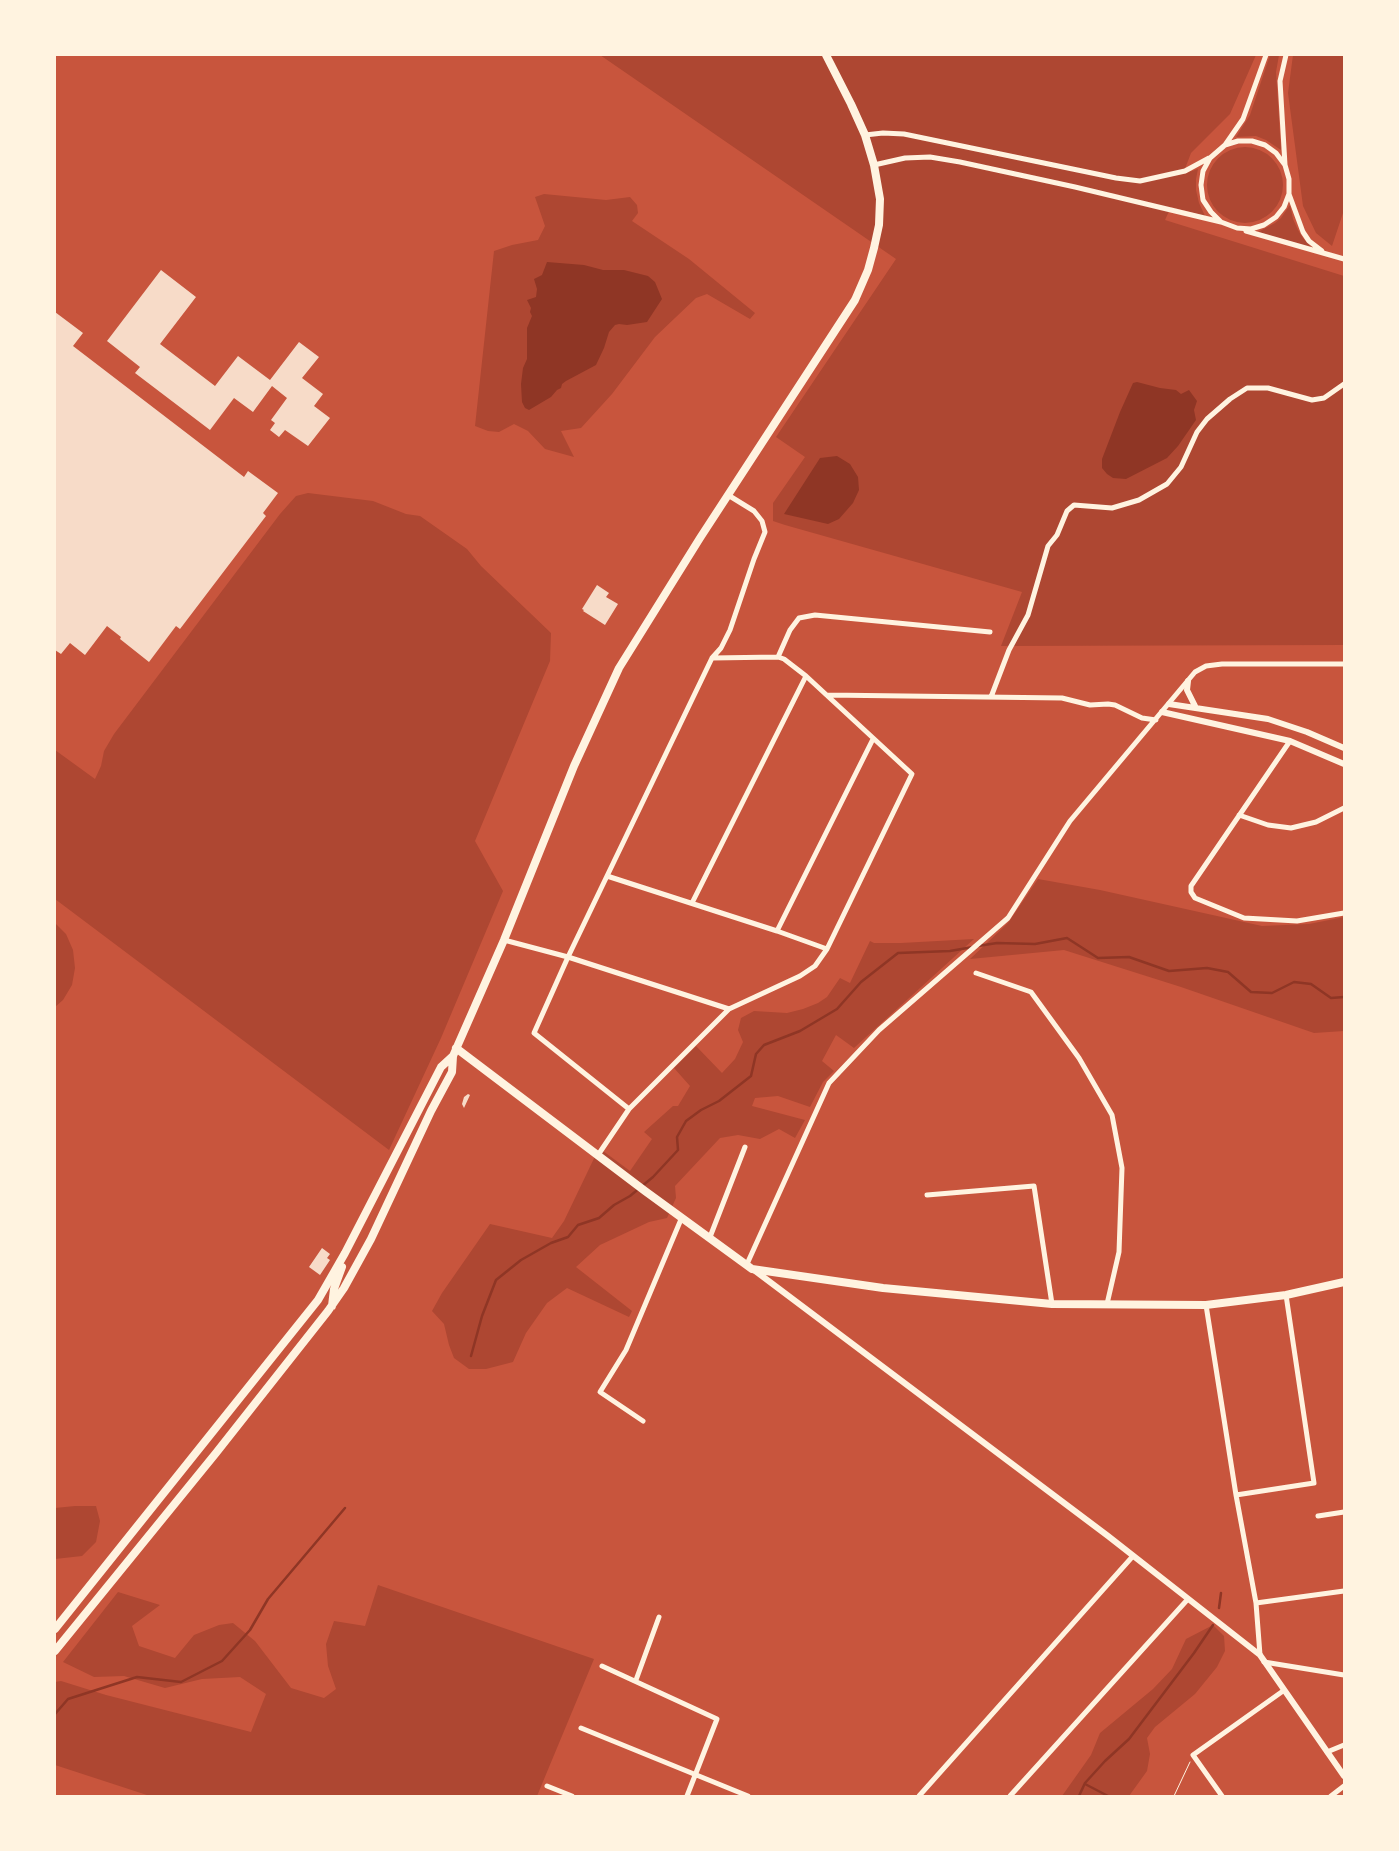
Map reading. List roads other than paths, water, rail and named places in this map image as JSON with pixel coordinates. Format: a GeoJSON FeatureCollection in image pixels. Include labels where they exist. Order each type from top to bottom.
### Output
{"type":"FeatureCollection","features":[{"type":"Feature","properties":{"kind":"main road"},"geometry":{"type":"LineString","coordinates":[[55,1651],[216,1454],[344,1288],[371,1239],[431,1111],[452,1072],[453,1056],[456,1048],[504,940],[574,766],[615,676],[641,631],[855,300],[868,270],[879,225],[880,199],[874,165],[865,135],[826,55]]}},
{"type":"Feature","properties":{"kind":"main road"},"geometry":{"type":"LineString","coordinates":[[456,1048],[598,1156],[750,1267],[883,1288],[1052,1304],[1206,1305],[1286,1295],[1344,1282]]}},
{"type":"Feature","properties":{"kind":"main road"},"geometry":{"type":"LineString","coordinates":[[55,1629],[321,1295],[345,1253],[441,1067],[453,1056]]}},
{"type":"Feature","properties":{"kind":"main road"},"geometry":{"type":"LineString","coordinates":[[332,1306],[334,1289],[344,1263],[345,1253]]}},
{"type":"Feature","properties":{"kind":"street"},"geometry":{"type":"LineString","coordinates":[[865,135],[883,132],[904,134],[1116,178],[1140,181],[1185,171],[1210,158],[1225,145],[1243,119],[1266,55]]}},
{"type":"Feature","properties":{"kind":"street"},"geometry":{"type":"LineString","coordinates":[[1286,55],[1280,81],[1285,165],[1289,179],[1289,194],[1303,232],[1309,241],[1324,253]]}},
{"type":"Feature","properties":{"kind":"street"},"geometry":{"type":"LineString","coordinates":[[1225,145],[1238,141],[1252,141],[1265,145],[1276,153],[1285,165]]}},
{"type":"Feature","properties":{"kind":"street"},"geometry":{"type":"LineString","coordinates":[[874,165],[905,158],[930,157],[960,162],[1222,222],[1344,259]]}},
{"type":"Feature","properties":{"kind":"street"},"geometry":{"type":"LineString","coordinates":[[1210,158],[1203,171],[1201,185],[1207,206],[1222,222]]}},
{"type":"Feature","properties":{"kind":"street"},"geometry":{"type":"LineString","coordinates":[[1237,228],[1251,229],[1264,225],[1276,217],[1284,207],[1289,194]]}},
{"type":"Feature","properties":{"kind":"street"},"geometry":{"type":"LineString","coordinates":[[991,697],[1009,650],[1028,615],[1048,546],[1057,534],[1067,511],[1074,505],[1112,508],[1139,500],[1167,484],[1181,467],[1197,432],[1207,419],[1230,399],[1247,388],[1268,388],[1312,400],[1324,398],[1344,384]]}},
{"type":"Feature","properties":{"kind":"street"},"geometry":{"type":"LineString","coordinates":[[629,1109],[534,1033],[568,957],[712,658],[721,648],[730,630],[765,532],[762,521],[754,511],[728,495]]}},
{"type":"Feature","properties":{"kind":"street"},"geometry":{"type":"LineString","coordinates":[[778,657],[790,630],[800,618],[815,615],[990,632]]}},
{"type":"Feature","properties":{"kind":"street"},"geometry":{"type":"LineString","coordinates":[[598,1156],[629,1109],[729,1009],[800,976],[815,966],[827,949],[912,774],[806,676],[784,659],[778,657],[712,658]]}},
{"type":"Feature","properties":{"kind":"street"},"geometry":{"type":"LineString","coordinates":[[1344,664],[1222,664],[1200,668],[1070,821],[1008,918],[879,1030],[829,1083],[750,1267],[1133,1556],[1262,1658],[1283,1691],[1344,1776]]}},
{"type":"Feature","properties":{"kind":"street"},"geometry":{"type":"LineString","coordinates":[[692,903],[806,676]]}},
{"type":"Feature","properties":{"kind":"street"},"geometry":{"type":"LineString","coordinates":[[1188,681],[1187,690],[1196,708]]}},
{"type":"Feature","properties":{"kind":"street"},"geometry":{"type":"LineString","coordinates":[[827,695],[1062,698],[1090,705],[1115,705],[1142,718],[1156,720]]}},
{"type":"Feature","properties":{"kind":"street"},"geometry":{"type":"LineString","coordinates":[[1169,704],[1268,719],[1307,732],[1344,748]]}},
{"type":"Feature","properties":{"kind":"street"},"geometry":{"type":"LineString","coordinates":[[1162,712],[1290,741],[1344,764]]}},
{"type":"Feature","properties":{"kind":"street"},"geometry":{"type":"LineString","coordinates":[[777,931],[873,738]]}},
{"type":"Feature","properties":{"kind":"street"},"geometry":{"type":"LineString","coordinates":[[1290,741],[1191,886],[1191,892],[1195,898],[1244,918],[1297,921],[1344,913]]}},
{"type":"Feature","properties":{"kind":"street"},"geometry":{"type":"LineString","coordinates":[[1239,815],[1268,825],[1291,828],[1316,822],[1344,808]]}},
{"type":"Feature","properties":{"kind":"street"},"geometry":{"type":"LineString","coordinates":[[607,876],[827,949]]}},
{"type":"Feature","properties":{"kind":"street"},"geometry":{"type":"LineString","coordinates":[[504,940],[568,957],[729,1009]]}},
{"type":"Feature","properties":{"kind":"street"},"geometry":{"type":"LineString","coordinates":[[976,973],[1031,992],[1079,1058],[1112,1114],[1122,1168],[1122,1178],[1119,1252],[1107,1304]]}},
{"type":"Feature","properties":{"kind":"street"},"geometry":{"type":"LineString","coordinates":[[710,1237],[745,1147]]}},
{"type":"Feature","properties":{"kind":"street"},"geometry":{"type":"LineString","coordinates":[[927,1194],[1034,1186],[1052,1304]]}},
{"type":"Feature","properties":{"kind":"street"},"geometry":{"type":"LineString","coordinates":[[643,1421],[600,1392],[626,1350],[682,1217]]}},
{"type":"Feature","properties":{"kind":"street"},"geometry":{"type":"LineString","coordinates":[[1236,1495],[1314,1483],[1286,1295]]}},
{"type":"Feature","properties":{"kind":"street"},"geometry":{"type":"LineString","coordinates":[[1206,1305],[1236,1495],[1256,1603],[1262,1658]]}},
{"type":"Feature","properties":{"kind":"street"},"geometry":{"type":"LineString","coordinates":[[1318,1516],[1344,1512]]}},
{"type":"Feature","properties":{"kind":"street"},"geometry":{"type":"LineString","coordinates":[[918,1796],[1133,1556]]}},
{"type":"Feature","properties":{"kind":"street"},"geometry":{"type":"LineString","coordinates":[[1256,1603],[1344,1591]]}},
{"type":"Feature","properties":{"kind":"street"},"geometry":{"type":"LineString","coordinates":[[1010,1796],[1188,1599]]}},
{"type":"Feature","properties":{"kind":"street"},"geometry":{"type":"LineString","coordinates":[[636,1680],[659,1617]]}},
{"type":"Feature","properties":{"kind":"street"},"geometry":{"type":"LineString","coordinates":[[1262,1658],[1344,1676]]}},
{"type":"Feature","properties":{"kind":"street"},"geometry":{"type":"LineString","coordinates":[[602,1666],[716,1718],[687,1796]]}},
{"type":"Feature","properties":{"kind":"street"},"geometry":{"type":"LineString","coordinates":[[1222,1796],[1193,1755],[1283,1691]]}},
{"type":"Feature","properties":{"kind":"street"},"geometry":{"type":"LineString","coordinates":[[581,1728],[748,1796]]}},
{"type":"Feature","properties":{"kind":"street"},"geometry":{"type":"LineString","coordinates":[[1327,1752],[1344,1745]]}},
{"type":"Feature","properties":{"kind":"street"},"geometry":{"type":"LineString","coordinates":[[547,1786],[572,1796]]}},
{"type":"Feature","properties":{"kind":"street"},"geometry":{"type":"LineString","coordinates":[[1331,1796],[1344,1786]]}},
{"type":"Feature","properties":{"kind":"waterway"},"geometry":{"type":"LineString","coordinates":[[978,946],[997,943],[1035,944],[1067,938],[1098,958],[1129,957],[1169,971],[1207,968],[1228,972],[1251,992],[1272,993],[1294,982],[1311,984],[1331,998],[1344,997]]}},
{"type":"Feature","properties":{"kind":"waterway"},"geometry":{"type":"LineString","coordinates":[[471,1356],[482,1316],[496,1280],[521,1260],[551,1243],[568,1237],[578,1225],[599,1218],[653,1177],[678,1150],[677,1137],[686,1121],[701,1110],[719,1101],[751,1076],[756,1054],[764,1045],[800,1031],[837,1009],[861,982],[898,953],[950,951],[973,947]]}},
{"type":"Feature","properties":{"kind":"waterway"},"geometry":{"type":"LineString","coordinates":[[55,1714],[68,1699],[137,1677],[181,1682],[222,1661],[250,1630],[268,1599],[345,1508]]}},
{"type":"Feature","properties":{"kind":"waterway"},"geometry":{"type":"LineString","coordinates":[[1219,1608],[1221,1593]]}},
{"type":"Feature","properties":{"kind":"waterway"},"geometry":{"type":"LineString","coordinates":[[1079,1796],[1085,1783],[1129,1739],[1213,1625]]}},
{"type":"Feature","properties":{"kind":"waterway"},"geometry":{"type":"LineString","coordinates":[[1085,1784],[1108,1796]]}}]}
